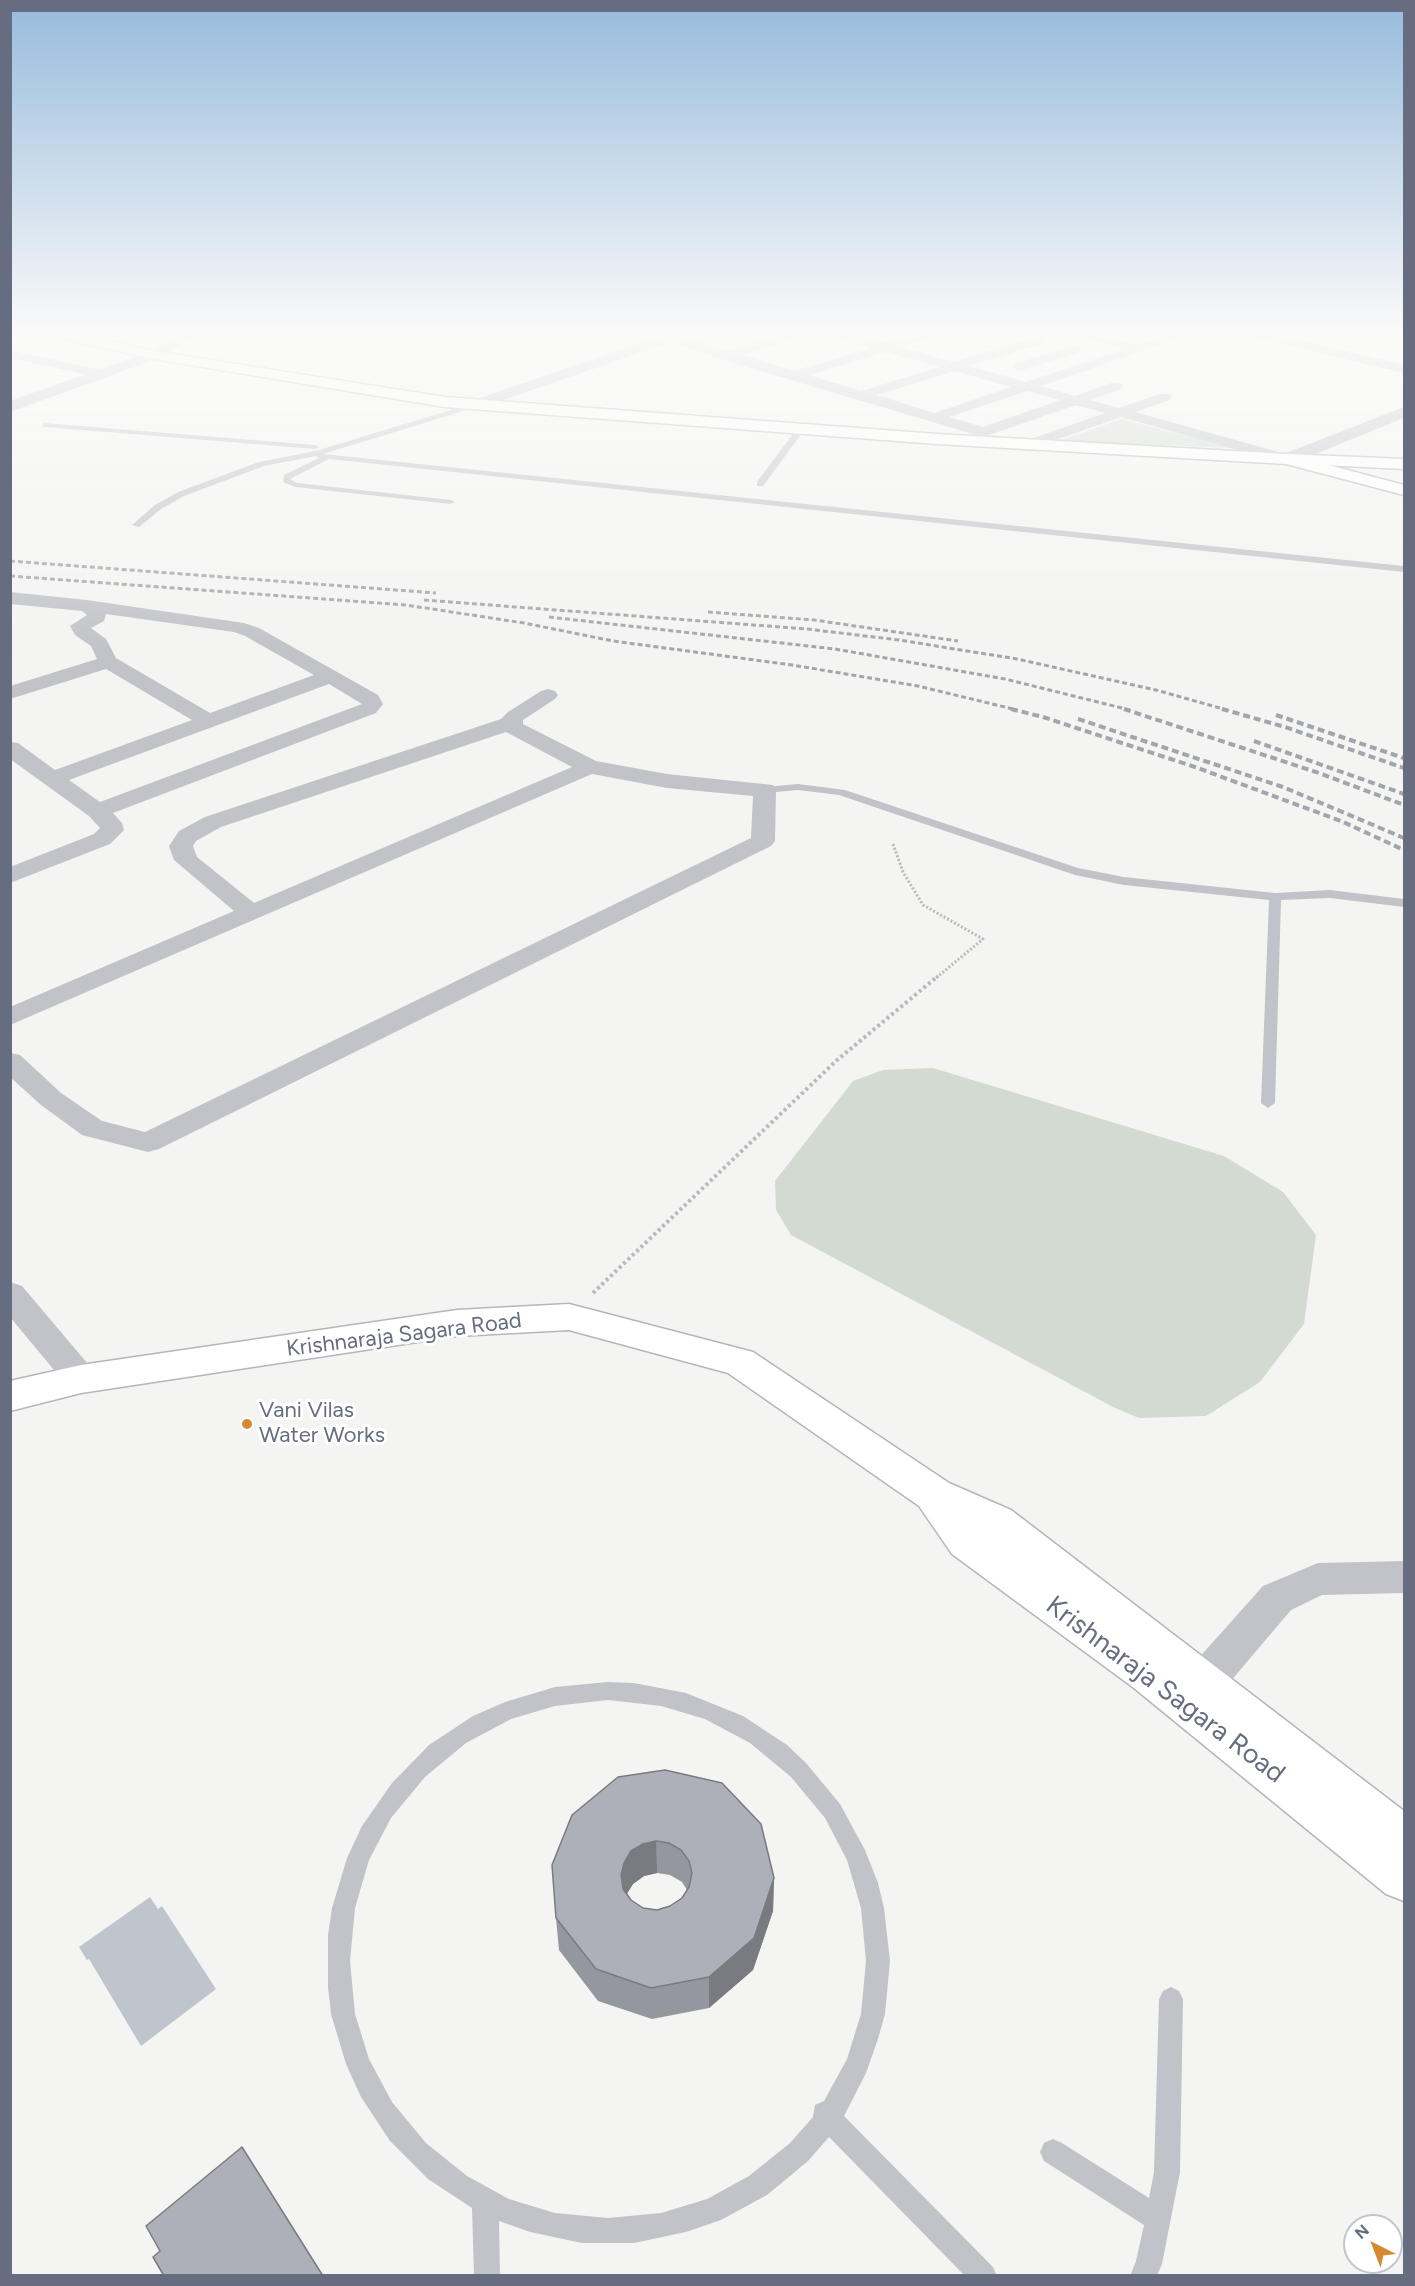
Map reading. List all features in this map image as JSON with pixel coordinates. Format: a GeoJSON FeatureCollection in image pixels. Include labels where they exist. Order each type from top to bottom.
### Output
{"type":"FeatureCollection","features":[{"type":"Feature","properties":{"kind":"main road"},"geometry":{"type":"LineString","coordinates":[[989,438],[1030,444],[1404,464]]}},
{"type":"Feature","properties":{"kind":"main road"},"geometry":{"type":"LineString","coordinates":[[1287,459],[1404,490]]}},
{"type":"Feature","properties":{"kind":"main road","name":"Krishnaraja Sagara Road"},"geometry":{"type":"LineString","coordinates":[[10,1396],[81,1379],[457,1323],[569,1317],[740,1362],[934,1495],[996,1522],[1404,1840]]}},
{"type":"Feature","properties":{"kind":"main road","name":"Krishnaraja Sagara Road"},"geometry":{"type":"LineString","coordinates":[[934,1495],[967,1542],[1150,1674],[1404,1877]]}},
{"type":"Feature","properties":{"kind":"street"},"geometry":{"type":"LineString","coordinates":[[1030,444],[1049,438]]}},
{"type":"Feature","properties":{"kind":"street"},"geometry":{"type":"LineString","coordinates":[[1210,438],[1287,459],[1340,438]]}},
{"type":"Feature","properties":{"kind":"street"},"geometry":{"type":"LineString","coordinates":[[10,598],[87,606],[237,627],[252,632],[328,677],[372,699],[373,704],[369,709],[97,811]]}},
{"type":"Feature","properties":{"kind":"street"},"geometry":{"type":"LineString","coordinates":[[87,606],[97,613],[97,617],[80,627],[99,643],[108,662],[208,721]]}},
{"type":"Feature","properties":{"kind":"street"},"geometry":{"type":"LineString","coordinates":[[10,693],[108,662]]}},
{"type":"Feature","properties":{"kind":"street"},"geometry":{"type":"LineString","coordinates":[[52,779],[328,677]]}},
{"type":"Feature","properties":{"kind":"street"},"geometry":{"type":"LineString","coordinates":[[251,913],[186,860],[181,846],[187,836],[213,822],[512,723],[515,716],[548,695]]}},
{"type":"Feature","properties":{"kind":"street"},"geometry":{"type":"LineString","coordinates":[[10,1061],[51,1099],[92,1128],[148,1142],[763,841],[765,790],[668,781],[590,766],[513,727],[512,723]]}},
{"type":"Feature","properties":{"kind":"street"},"geometry":{"type":"LineString","coordinates":[[10,748],[97,811],[110,822],[112,830],[102,839],[10,876]]}},
{"type":"Feature","properties":{"kind":"street"},"geometry":{"type":"LineString","coordinates":[[10,1017],[590,766]]}},
{"type":"Feature","properties":{"kind":"street"},"geometry":{"type":"LineString","coordinates":[[10,1294],[81,1379]]}},
{"type":"Feature","properties":{"kind":"street"},"geometry":{"type":"LineString","coordinates":[[1203,1683],[1277,1598],[1318,1579],[1404,1577]]}},
{"type":"Feature","properties":{"kind":"lane"},"geometry":{"type":"LineString","coordinates":[[178,438],[1404,569]]}},
{"type":"Feature","properties":{"kind":"lane"},"geometry":{"type":"LineString","coordinates":[[136,525],[158,507],[181,494],[262,464],[328,452],[372,438]]}},
{"type":"Feature","properties":{"kind":"lane"},"geometry":{"type":"LineString","coordinates":[[760,484],[795,438]]}},
{"type":"Feature","properties":{"kind":"lane"},"geometry":{"type":"LineString","coordinates":[[328,452],[287,477],[286,480],[295,485],[451,502]]}},
{"type":"Feature","properties":{"kind":"lane"},"geometry":{"type":"LineString","coordinates":[[765,790],[819,787],[841,792],[1075,871],[1186,889],[1275,897],[1330,894],[1404,903]]}},
{"type":"Feature","properties":{"kind":"lane"},"geometry":{"type":"LineString","coordinates":[[1268,1104],[1275,897]]}},
{"type":"Feature","properties":{"kind":"lane"},"geometry":{"type":"LineString","coordinates":[[602,1691],[650,1692],[695,1700],[740,1718],[779,1743],[814,1775],[843,1814],[864,1859],[876,1908],[880,1960],[871,2013],[852,2066],[824,2114],[783,2158],[735,2194],[680,2218],[622,2230],[562,2230],[505,2216],[484,2206],[453,2191],[409,2155],[375,2111],[351,2061],[339,2008],[338,1954],[347,1901],[366,1852],[393,1807],[426,1770],[466,1738],[509,1714],[555,1699],[602,1691]]}},
{"type":"Feature","properties":{"kind":"lane"},"geometry":{"type":"LineString","coordinates":[[1143,2276],[1149,2264],[1167,2172],[1171,1999]]}},
{"type":"Feature","properties":{"kind":"lane"},"geometry":{"type":"LineString","coordinates":[[824,2114],[984,2276]]}},
{"type":"Feature","properties":{"kind":"lane"},"geometry":{"type":"LineString","coordinates":[[1053,2152],[1158,2219]]}},
{"type":"Feature","properties":{"kind":"lane"},"geometry":{"type":"LineString","coordinates":[[484,2206],[487,2276]]}},
{"type":"Feature","properties":{"kind":"path"},"geometry":{"type":"LineString","coordinates":[[569,1317],[836,1061],[983,939],[923,904],[903,872],[893,844]]}},
{"type":"Feature","properties":{"kind":"shaded area"},"geometry":{"type":"Polygon","coordinates":[[[1068,438],[1193,438],[1233,448],[1058,441],[1068,438]]]}},
{"type":"Feature","properties":{"kind":"shaded area"},"geometry":{"type":"Polygon","coordinates":[[[933,1068],[1224,1156],[1283,1192],[1316,1235],[1304,1324],[1260,1382],[1206,1416],[1139,1418],[1115,1408],[791,1235],[776,1210],[775,1181],[853,1081],[883,1070],[933,1068]]]}},
{"type":"Feature","properties":{"kind":"shaded area"},"geometry":{"type":"Polygon","coordinates":[[[150,1897],[158,1909],[162,1906],[216,1989],[141,2046],[89,1959],[87,1960],[79,1947],[150,1897]]]}},
{"type":"Feature","properties":{"kind":"building"},"geometry":{"type":"Polygon","coordinates":[[[665,1770],[722,1783],[761,1824],[774,1878],[754,1938],[709,1977],[651,1988],[596,1969],[556,1918],[552,1865],[572,1815],[618,1777],[665,1770]],[[656,1841],[643,1844],[631,1851],[624,1863],[621,1875],[623,1889],[631,1900],[643,1908],[657,1910],[670,1906],[682,1898],[689,1887],[692,1873],[689,1861],[681,1850],[669,1843],[656,1841]]]}},
{"type":"Feature","properties":{"kind":"building"},"geometry":{"type":"Polygon","coordinates":[[[242,2147],[323,2276],[164,2276],[153,2257],[160,2251],[146,2226],[242,2147]]]}},
{"type":"Feature","properties":{"kind":"railway"},"geometry":{"type":"LineString","coordinates":[[10,561],[436,593]]}},
{"type":"Feature","properties":{"kind":"railway"},"geometry":{"type":"LineString","coordinates":[[10,576],[406,605],[524,623],[613,641],[792,665],[918,686],[1017,710]]}},
{"type":"Feature","properties":{"kind":"railway"},"geometry":{"type":"LineString","coordinates":[[424,600],[807,629],[899,640],[1017,659],[1156,690],[1227,710]]}},
{"type":"Feature","properties":{"kind":"railway"},"geometry":{"type":"LineString","coordinates":[[708,612],[814,620],[958,641]]}},
{"type":"Feature","properties":{"kind":"railway"},"geometry":{"type":"LineString","coordinates":[[549,617],[835,649],[1005,679],[1130,710]]}},
{"type":"Feature","properties":{"kind":"railway"},"geometry":{"type":"LineString","coordinates":[[1011,709],[1043,717],[1195,767],[1341,821],[1404,850]]}},
{"type":"Feature","properties":{"kind":"railway"},"geometry":{"type":"LineString","coordinates":[[1124,709],[1319,773],[1404,805]]}},
{"type":"Feature","properties":{"kind":"railway"},"geometry":{"type":"LineString","coordinates":[[1222,709],[1285,727],[1404,768]]}},
{"type":"Feature","properties":{"kind":"railway"},"geometry":{"type":"LineString","coordinates":[[1276,715],[1404,758]]}},
{"type":"Feature","properties":{"kind":"railway"},"geometry":{"type":"LineString","coordinates":[[1078,719],[1283,787],[1404,838]]}},
{"type":"Feature","properties":{"kind":"railway"},"geometry":{"type":"LineString","coordinates":[[1254,741],[1404,794]]}},
{"type":"Feature","properties":{"kind":"place","name":"Vani Vilas Water Works"},"geometry":{"type":"Point","coordinates":[247,1424]}}]}
